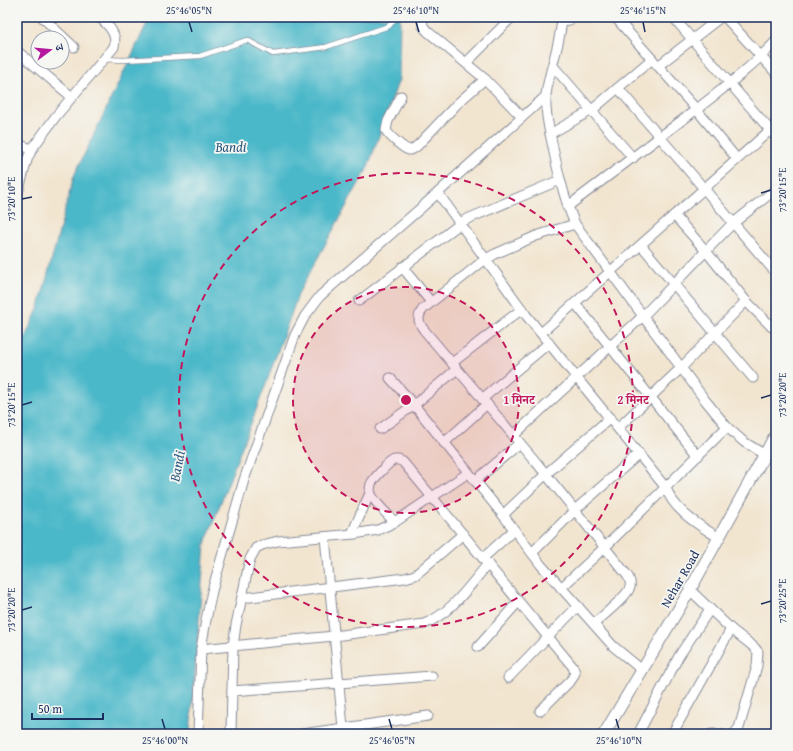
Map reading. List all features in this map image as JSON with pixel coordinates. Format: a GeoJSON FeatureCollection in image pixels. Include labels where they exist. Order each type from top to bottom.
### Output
{"type":"FeatureCollection","features":[{"type":"Feature","properties":{"kind":"street"},"geometry":{"type":"LineString","coordinates":[[42,17],[74,47]]}},
{"type":"Feature","properties":{"kind":"street"},"geometry":{"type":"LineString","coordinates":[[17,196],[27,160],[32,149],[56,116],[114,47],[115,38],[112,30],[99,17]]}},
{"type":"Feature","properties":{"kind":"street"},"geometry":{"type":"LineString","coordinates":[[422,17],[423,26],[427,31],[485,79],[522,117]]}},
{"type":"Feature","properties":{"kind":"street"},"geometry":{"type":"LineString","coordinates":[[466,63],[512,17]]}},
{"type":"Feature","properties":{"kind":"street"},"geometry":{"type":"LineString","coordinates":[[576,17],[569,20],[562,19],[546,96],[550,134],[567,207],[575,224],[727,428],[744,442],[765,455]]}},
{"type":"Feature","properties":{"kind":"street"},"geometry":{"type":"LineString","coordinates":[[614,17],[696,109],[737,159]]}},
{"type":"Feature","properties":{"kind":"street"},"geometry":{"type":"LineString","coordinates":[[673,17],[729,84],[773,127],[776,137]]}},
{"type":"Feature","properties":{"kind":"street"},"geometry":{"type":"LineString","coordinates":[[658,66],[721,17]]}},
{"type":"Feature","properties":{"kind":"street"},"geometry":{"type":"LineString","coordinates":[[725,17],[776,73]]}},
{"type":"Feature","properties":{"kind":"street"},"geometry":{"type":"LineString","coordinates":[[567,207],[634,158],[729,84],[761,57],[776,41]]}},
{"type":"Feature","properties":{"kind":"street"},"geometry":{"type":"LineString","coordinates":[[17,51],[72,97]]}},
{"type":"Feature","properties":{"kind":"street"},"geometry":{"type":"LineString","coordinates":[[550,134],[592,110],[652,59]]}},
{"type":"Feature","properties":{"kind":"street"},"geometry":{"type":"LineString","coordinates":[[553,66],[634,158]]}},
{"type":"Feature","properties":{"kind":"street"},"geometry":{"type":"LineString","coordinates":[[401,96],[388,121],[386,130],[389,135],[407,149],[411,149],[418,145],[458,103],[485,79]]}},
{"type":"Feature","properties":{"kind":"street"},"geometry":{"type":"LineString","coordinates":[[618,88],[776,273]]}},
{"type":"Feature","properties":{"kind":"street"},"geometry":{"type":"LineString","coordinates":[[198,734],[202,648],[212,591],[244,480],[295,335],[305,316],[320,296],[546,96]]}},
{"type":"Feature","properties":{"kind":"street"},"geometry":{"type":"LineString","coordinates":[[541,333],[773,127]]}},
{"type":"Feature","properties":{"kind":"street"},"geometry":{"type":"LineString","coordinates":[[17,144],[32,149]]}},
{"type":"Feature","properties":{"kind":"street"},"geometry":{"type":"LineString","coordinates":[[359,301],[460,223],[473,215],[560,180]]}},
{"type":"Feature","properties":{"kind":"street"},"geometry":{"type":"LineString","coordinates":[[475,481],[577,378],[643,316],[734,223],[776,189]]}},
{"type":"Feature","properties":{"kind":"street"},"geometry":{"type":"LineString","coordinates":[[438,193],[485,260],[522,309],[666,488],[668,496],[690,520],[719,538]]}},
{"type":"Feature","properties":{"kind":"street"},"geometry":{"type":"LineString","coordinates":[[674,215],[706,251],[746,301],[772,327]]}},
{"type":"Feature","properties":{"kind":"street"},"geometry":{"type":"LineString","coordinates":[[575,224],[536,236],[485,260],[420,312],[418,321],[546,474],[627,575],[630,586],[624,596],[594,624]]}},
{"type":"Feature","properties":{"kind":"street"},"geometry":{"type":"LineString","coordinates":[[641,245],[753,378]]}},
{"type":"Feature","properties":{"kind":"street"},"geometry":{"type":"LineString","coordinates":[[402,267],[431,302]]}},
{"type":"Feature","properties":{"kind":"street"},"geometry":{"type":"LineString","coordinates":[[618,428],[681,368],[746,301]]}},
{"type":"Feature","properties":{"kind":"street"},"geometry":{"type":"LineString","coordinates":[[575,303],[698,456]]}},
{"type":"Feature","properties":{"kind":"street"},"geometry":{"type":"LineString","coordinates":[[380,429],[414,405],[455,366],[522,309]]}},
{"type":"Feature","properties":{"kind":"street"},"geometry":{"type":"LineString","coordinates":[[444,443],[485,402],[549,343]]}},
{"type":"Feature","properties":{"kind":"street"},"geometry":{"type":"LineString","coordinates":[[390,378],[414,405],[503,515],[532,554],[561,588],[618,651],[642,670]]}},
{"type":"Feature","properties":{"kind":"street"},"geometry":{"type":"LineString","coordinates":[[503,515],[546,474],[610,418]]}},
{"type":"Feature","properties":{"kind":"street"},"geometry":{"type":"LineString","coordinates":[[561,588],[727,428]]}},
{"type":"Feature","properties":{"kind":"street","name":"Nehar Road"},"geometry":{"type":"LineString","coordinates":[[604,734],[690,590],[776,434]]}},
{"type":"Feature","properties":{"kind":"street"},"geometry":{"type":"LineString","coordinates":[[532,554],[575,510],[639,454]]}},
{"type":"Feature","properties":{"kind":"street"},"geometry":{"type":"LineString","coordinates":[[354,534],[353,531],[370,494],[371,484],[392,461],[396,459],[400,460],[433,497],[573,667],[574,673],[572,679],[540,711]]}},
{"type":"Feature","properties":{"kind":"street"},"geometry":{"type":"LineString","coordinates":[[231,734],[233,646],[250,560],[256,548],[269,542],[354,534],[378,530],[395,522],[468,473]]}},
{"type":"Feature","properties":{"kind":"street"},"geometry":{"type":"LineString","coordinates":[[370,494],[395,522]]}},
{"type":"Feature","properties":{"kind":"street"},"geometry":{"type":"LineString","coordinates":[[202,648],[334,636],[414,626],[432,621],[450,608],[485,561],[514,530]]}},
{"type":"Feature","properties":{"kind":"street"},"geometry":{"type":"LineString","coordinates":[[242,598],[410,577],[420,571],[463,534]]}},
{"type":"Feature","properties":{"kind":"street"},"geometry":{"type":"LineString","coordinates":[[325,537],[343,728]]}},
{"type":"Feature","properties":{"kind":"street"},"geometry":{"type":"LineString","coordinates":[[690,590],[731,629],[754,646],[758,652],[758,658],[739,728],[734,734]]}},
{"type":"Feature","properties":{"kind":"street"},"geometry":{"type":"LineString","coordinates":[[478,647],[518,602]]}},
{"type":"Feature","properties":{"kind":"street"},"geometry":{"type":"LineString","coordinates":[[508,678],[578,606]]}},
{"type":"Feature","properties":{"kind":"street"},"geometry":{"type":"LineString","coordinates":[[638,734],[679,656],[710,609]]}},
{"type":"Feature","properties":{"kind":"street"},"geometry":{"type":"LineString","coordinates":[[672,734],[731,629]]}},
{"type":"Feature","properties":{"kind":"street"},"geometry":{"type":"LineString","coordinates":[[232,691],[432,676]]}},
{"type":"Feature","properties":{"kind":"street"},"geometry":{"type":"LineString","coordinates":[[302,734],[428,716]]}},
{"type":"Feature","properties":{"kind":"street"},"geometry":{"type":"LineString","coordinates":[[711,734],[720,734]]}},
{"type":"Feature","properties":{"kind":"lane"},"geometry":{"type":"LineString","coordinates":[[104,59],[123,60],[200,56],[247,40],[273,54],[326,47],[389,26],[396,17]]}},
{"type":"Feature","properties":{"kind":"water","name":"Bandi"},"geometry":{"type":"Polygon","coordinates":[[[150,17],[400,17],[399,79],[368,167],[299,292],[269,376],[205,544],[190,734],[17,734],[17,355],[39,307],[74,176],[150,17]]]}}]}
